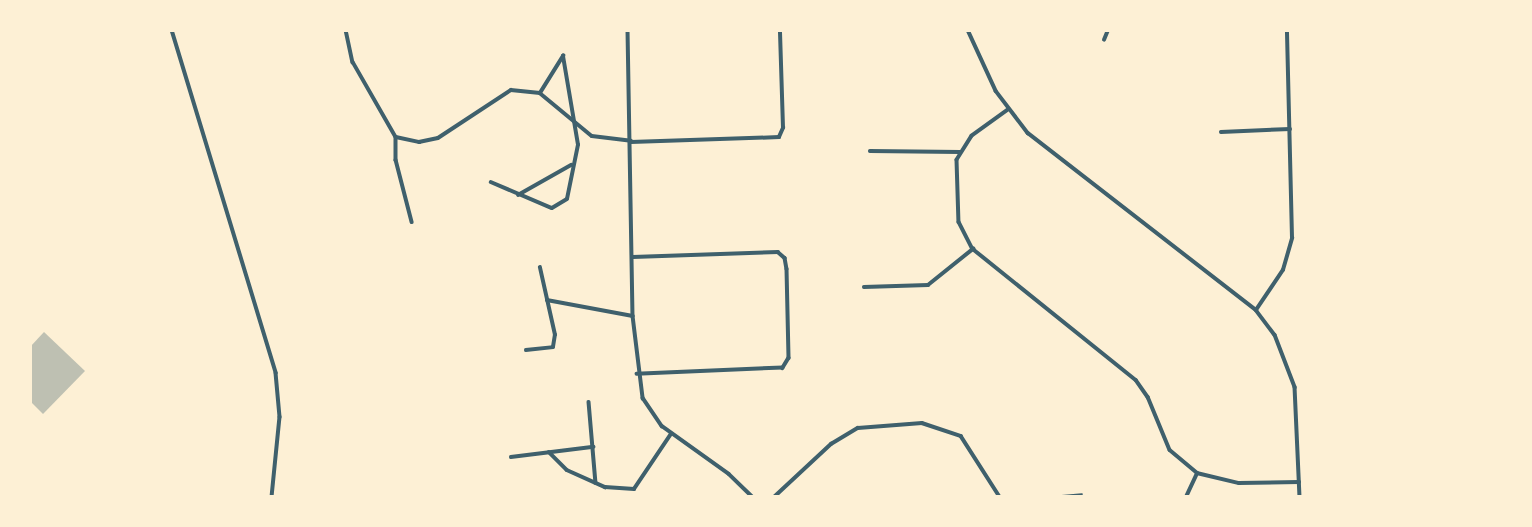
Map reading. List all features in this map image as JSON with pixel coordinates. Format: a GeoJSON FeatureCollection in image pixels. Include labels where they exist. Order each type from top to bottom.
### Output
{"type":"FeatureCollection","features":[{"type":"Feature","properties":{"kind":"street"},"geometry":{"type":"LineString","coordinates":[[172,30],[276,373],[280,417],[272,497]]}},
{"type":"Feature","properties":{"kind":"street"},"geometry":{"type":"LineString","coordinates":[[346,30],[354,62],[396,137],[396,160],[412,222]]}},
{"type":"Feature","properties":{"kind":"street"},"geometry":{"type":"LineString","coordinates":[[628,30],[637,374],[648,410],[671,434],[729,474],[753,497]]}},
{"type":"Feature","properties":{"kind":"street"},"geometry":{"type":"LineString","coordinates":[[396,137],[419,142],[438,138],[511,90],[540,93],[577,128],[605,141],[775,138],[783,128],[780,30]]}},
{"type":"Feature","properties":{"kind":"street"},"geometry":{"type":"LineString","coordinates":[[968,30],[981,65],[1008,110],[1062,163],[1255,310],[1275,335],[1296,387],[1300,497]]}},
{"type":"Feature","properties":{"kind":"street"},"geometry":{"type":"LineString","coordinates":[[1104,40],[1108,30]]}},
{"type":"Feature","properties":{"kind":"street"},"geometry":{"type":"LineString","coordinates":[[1255,310],[1283,270],[1291,244],[1287,30]]}},
{"type":"Feature","properties":{"kind":"street"},"geometry":{"type":"LineString","coordinates":[[491,182],[538,205],[560,205],[567,199],[577,128],[563,56],[540,93]]}},
{"type":"Feature","properties":{"kind":"street"},"geometry":{"type":"LineString","coordinates":[[1008,110],[971,136],[960,152],[958,213],[972,249],[1136,380],[1148,397],[1170,450],[1197,473],[1239,483],[1299,482]]}},
{"type":"Feature","properties":{"kind":"street"},"geometry":{"type":"LineString","coordinates":[[1221,132],[1290,129]]}},
{"type":"Feature","properties":{"kind":"street"},"geometry":{"type":"LineString","coordinates":[[870,151],[960,152]]}},
{"type":"Feature","properties":{"kind":"street"},"geometry":{"type":"LineString","coordinates":[[518,195],[571,164]]}},
{"type":"Feature","properties":{"kind":"street"},"geometry":{"type":"LineString","coordinates":[[864,287],[928,285],[972,249]]}},
{"type":"Feature","properties":{"kind":"street"},"geometry":{"type":"LineString","coordinates":[[633,257],[778,252],[785,258],[786,366],[637,374]]}},
{"type":"Feature","properties":{"kind":"street"},"geometry":{"type":"LineString","coordinates":[[526,350],[552,347],[547,300],[540,268]]}},
{"type":"Feature","properties":{"kind":"street"},"geometry":{"type":"LineString","coordinates":[[547,300],[634,316]]}},
{"type":"Feature","properties":{"kind":"street"},"geometry":{"type":"LineString","coordinates":[[589,402],[596,484]]}},
{"type":"Feature","properties":{"kind":"street"},"geometry":{"type":"LineString","coordinates":[[775,497],[831,444],[866,426],[922,423],[953,431],[967,442],[1000,497]]}},
{"type":"Feature","properties":{"kind":"street"},"geometry":{"type":"LineString","coordinates":[[549,452],[567,470],[596,484],[634,489],[671,434]]}},
{"type":"Feature","properties":{"kind":"street"},"geometry":{"type":"LineString","coordinates":[[511,457],[593,447]]}},
{"type":"Feature","properties":{"kind":"street"},"geometry":{"type":"LineString","coordinates":[[1186,497],[1197,473]]}},
{"type":"Feature","properties":{"kind":"lane"},"geometry":{"type":"LineString","coordinates":[[1050,497],[1082,494]]}},
{"type":"Feature","properties":{"kind":"building"},"geometry":{"type":"Polygon","coordinates":[[[44,332],[85,371],[43,414],[30,401],[30,347],[44,332]]]}}]}
